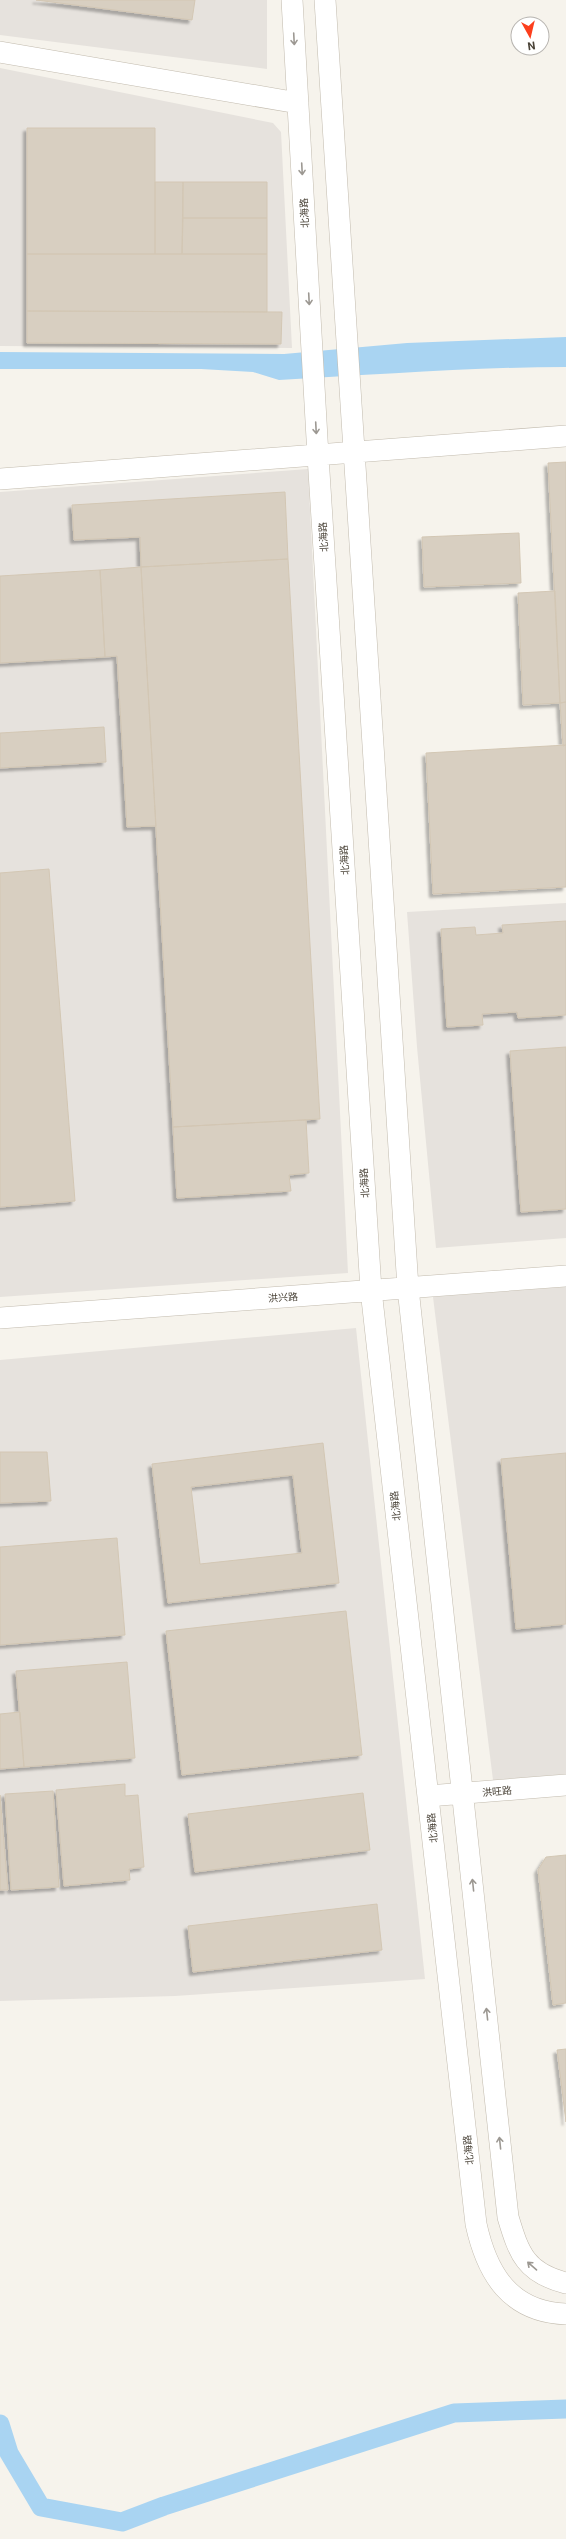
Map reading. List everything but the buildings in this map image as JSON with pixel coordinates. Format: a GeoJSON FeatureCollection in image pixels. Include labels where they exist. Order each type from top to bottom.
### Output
{"type":"FeatureCollection","features":[{"type":"Feature","properties":{"kind":"street","name":"北海路"},"geometry":{"type":"LineString","coordinates":[[292,0],[318,456],[371,1290],[476,2224],[482,2251],[492,2271],[506,2289],[523,2304],[542,2312],[565,2314]]}},
{"type":"Feature","properties":{"kind":"street"},"geometry":{"type":"LineString","coordinates":[[325,0],[408,1288],[508,2217],[517,2246],[528,2265],[546,2277],[566,2283]]}},
{"type":"Feature","properties":{"kind":"street"},"geometry":{"type":"LineString","coordinates":[[0,52],[298,103]]}},
{"type":"Feature","properties":{"kind":"street"},"geometry":{"type":"LineString","coordinates":[[0,479],[354,454],[566,436]]}},
{"type":"Feature","properties":{"kind":"street","name":"洪兴路"},"geometry":{"type":"LineString","coordinates":[[0,1318],[566,1276]]}},
{"type":"Feature","properties":{"kind":"street","name":"洪旺路"},"geometry":{"type":"LineString","coordinates":[[428,1796],[566,1785]]}},
{"type":"Feature","properties":{"kind":"shaded area"},"geometry":{"type":"Polygon","coordinates":[[[0,0],[267,0],[267,69],[0,35],[0,0]]]}},
{"type":"Feature","properties":{"kind":"shaded area"},"geometry":{"type":"Polygon","coordinates":[[[0,68],[273,123],[281,132],[292,348],[0,346],[0,68]]]}},
{"type":"Feature","properties":{"kind":"shaded area"},"geometry":{"type":"Polygon","coordinates":[[[308,469],[348,1273],[0,1297],[0,492],[308,469]]]}},
{"type":"Feature","properties":{"kind":"shaded area"},"geometry":{"type":"Polygon","coordinates":[[[566,903],[566,1238],[436,1248],[417,1047],[407,912],[566,903]]]}},
{"type":"Feature","properties":{"kind":"shaded area"},"geometry":{"type":"Polygon","coordinates":[[[566,1287],[566,1774],[493,1780],[433,1297],[566,1287]]]}},
{"type":"Feature","properties":{"kind":"shaded area"},"geometry":{"type":"Polygon","coordinates":[[[356,1328],[425,1979],[175,1996],[0,2001],[0,1360],[356,1328]]]}},
{"type":"Feature","properties":{"kind":"water"},"geometry":{"type":"Polygon","coordinates":[[[566,337],[566,367],[459,370],[279,380],[253,372],[201,369],[0,369],[0,352],[284,354],[407,343],[566,337]]]}},
{"type":"Feature","properties":{"kind":"waterway"},"geometry":{"type":"LineString","coordinates":[[0,2424],[9,2453],[41,2507],[122,2522],[164,2506],[454,2413],[566,2409]]}}]}
